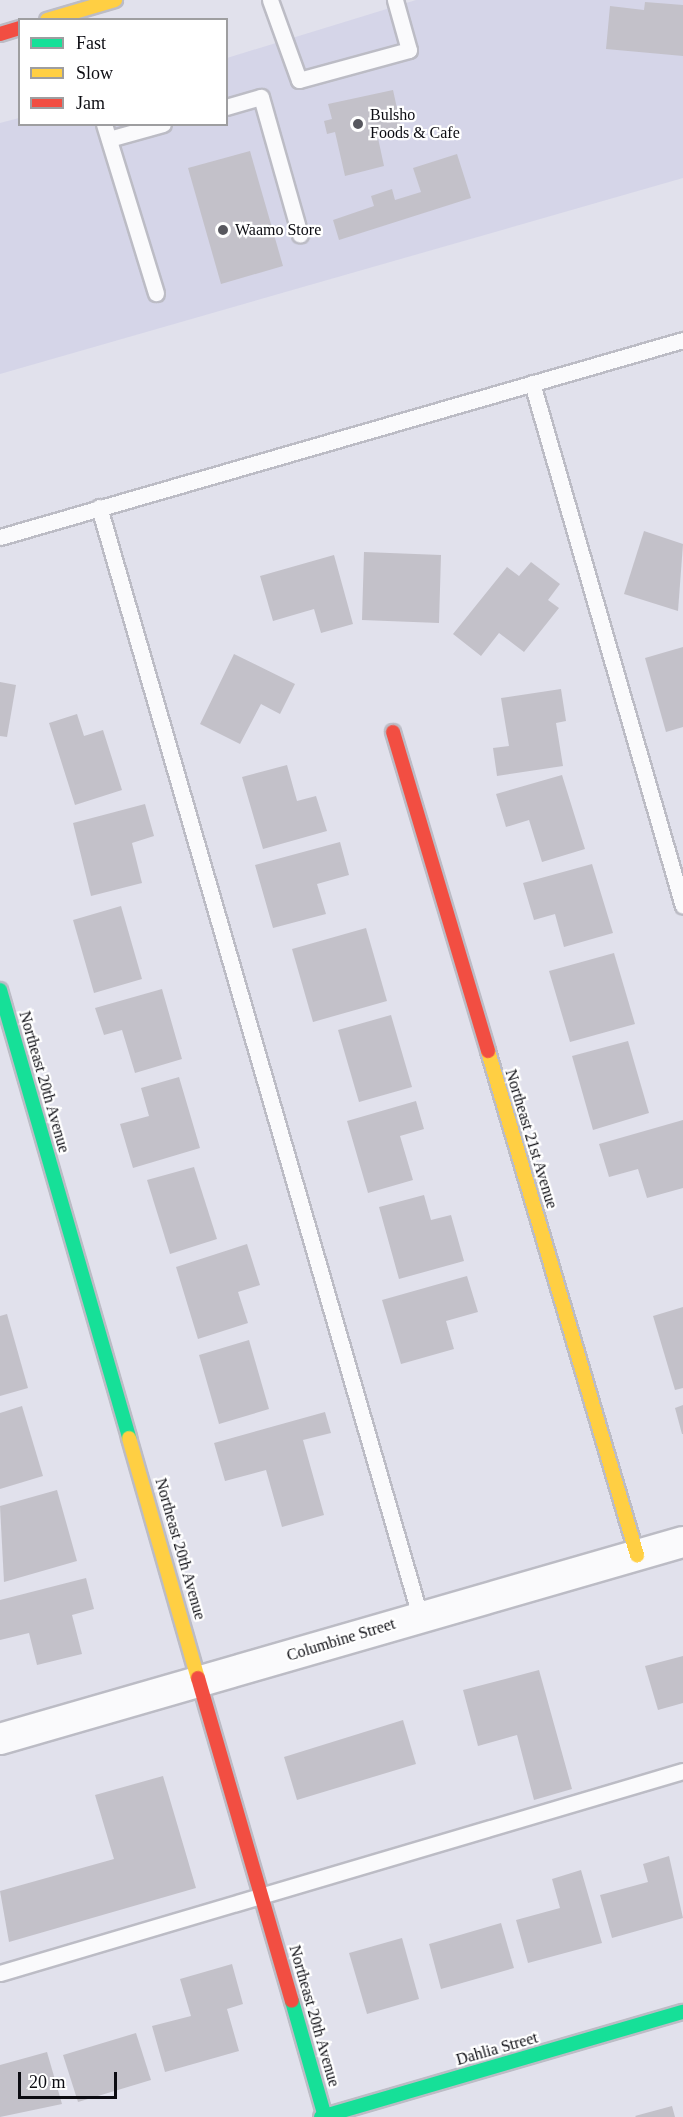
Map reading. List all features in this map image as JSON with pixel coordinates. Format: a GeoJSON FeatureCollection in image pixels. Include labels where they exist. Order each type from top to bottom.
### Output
{"type":"FeatureCollection","features":[{"type":"Feature","properties":{"kind":"street"},"geometry":{"type":"LineString","coordinates":[[70,16],[115,0]]}},
{"type":"Feature","properties":{"kind":"street"},"geometry":{"type":"LineString","coordinates":[[0,34],[18,29]]}},
{"type":"Feature","properties":{"kind":"street","name":"Northeast 21st Avenue"},"geometry":{"type":"LineString","coordinates":[[393,732],[638,1555]]}},
{"type":"Feature","properties":{"kind":"street","name":"Northeast 20th Avenue"},"geometry":{"type":"LineString","coordinates":[[0,990],[202,1682],[324,2117]]}},
{"type":"Feature","properties":{"kind":"street","name":"Columbine Street"},"geometry":{"type":"LineString","coordinates":[[0,1739],[683,1542]]}},
{"type":"Feature","properties":{"kind":"street","name":"Dahlia Street"},"geometry":{"type":"LineString","coordinates":[[324,2117],[683,2012]]}},
{"type":"Feature","properties":{"kind":"lane"},"geometry":{"type":"LineString","coordinates":[[270,0],[298,80],[409,50],[395,0]]}},
{"type":"Feature","properties":{"kind":"lane"},"geometry":{"type":"LineString","coordinates":[[228,106],[261,97],[300,235]]}},
{"type":"Feature","properties":{"kind":"lane"},"geometry":{"type":"LineString","coordinates":[[105,126],[156,293]]}},
{"type":"Feature","properties":{"kind":"lane"},"geometry":{"type":"LineString","coordinates":[[109,139],[156,126]]}},
{"type":"Feature","properties":{"kind":"lane"},"geometry":{"type":"LineString","coordinates":[[0,537],[683,340]]}},
{"type":"Feature","properties":{"kind":"lane"},"geometry":{"type":"LineString","coordinates":[[532,383],[683,906]]}},
{"type":"Feature","properties":{"kind":"lane"},"geometry":{"type":"LineString","coordinates":[[99,507],[420,1616]]}},
{"type":"Feature","properties":{"kind":"lane"},"geometry":{"type":"LineString","coordinates":[[0,1974],[683,1771]]}},
{"type":"Feature","properties":{"kind":"shaded area"},"geometry":{"type":"Polygon","coordinates":[[[416,0],[683,0],[683,178],[0,374],[0,123],[18,118],[18,126],[228,126],[228,58],[416,0]]]}},
{"type":"Feature","properties":{"kind":"building"},"geometry":{"type":"Polygon","coordinates":[[[645,2],[683,5],[683,56],[606,49],[610,6],[644,10],[645,2]]]}},
{"type":"Feature","properties":{"kind":"building"},"geometry":{"type":"Polygon","coordinates":[[[393,90],[402,131],[378,138],[384,166],[345,176],[335,132],[327,134],[324,121],[332,119],[328,104],[393,90]]]}},
{"type":"Feature","properties":{"kind":"building"},"geometry":{"type":"Polygon","coordinates":[[[250,151],[283,266],[221,284],[188,168],[250,151]]]}},
{"type":"Feature","properties":{"kind":"building"},"geometry":{"type":"Polygon","coordinates":[[[457,154],[471,198],[339,240],[333,220],[374,206],[371,196],[392,189],[395,200],[421,192],[413,168],[457,154]]]}},
{"type":"Feature","properties":{"kind":"building"},"geometry":{"type":"Polygon","coordinates":[[[644,531],[683,544],[678,611],[624,594],[644,531]]]}},
{"type":"Feature","properties":{"kind":"building"},"geometry":{"type":"Polygon","coordinates":[[[364,552],[441,555],[439,623],[362,620],[364,552]]]}},
{"type":"Feature","properties":{"kind":"building"},"geometry":{"type":"Polygon","coordinates":[[[334,555],[353,624],[321,633],[314,609],[273,621],[260,576],[334,555]]]}},
{"type":"Feature","properties":{"kind":"building"},"geometry":{"type":"Polygon","coordinates":[[[531,562],[560,584],[548,600],[559,608],[524,652],[499,633],[481,656],[453,634],[507,567],[519,576],[531,562]]]}},
{"type":"Feature","properties":{"kind":"building"},"geometry":{"type":"Polygon","coordinates":[[[683,647],[683,727],[666,732],[645,658],[683,647]]]}},
{"type":"Feature","properties":{"kind":"building"},"geometry":{"type":"Polygon","coordinates":[[[234,654],[295,684],[280,714],[261,704],[240,744],[200,724],[234,654]]]}},
{"type":"Feature","properties":{"kind":"building"},"geometry":{"type":"Polygon","coordinates":[[[0,682],[16,685],[7,737],[0,736],[0,682]]]}},
{"type":"Feature","properties":{"kind":"building"},"geometry":{"type":"Polygon","coordinates":[[[561,689],[566,721],[556,723],[563,766],[497,776],[493,748],[509,746],[501,698],[561,689]]]}},
{"type":"Feature","properties":{"kind":"building"},"geometry":{"type":"Polygon","coordinates":[[[77,714],[84,736],[103,730],[122,790],[75,805],[49,723],[77,714]]]}},
{"type":"Feature","properties":{"kind":"building"},"geometry":{"type":"Polygon","coordinates":[[[287,765],[297,801],[316,796],[327,831],[263,849],[242,777],[287,765]]]}},
{"type":"Feature","properties":{"kind":"building"},"geometry":{"type":"Polygon","coordinates":[[[562,775],[585,849],[542,862],[529,820],[506,827],[496,794],[562,775]]]}},
{"type":"Feature","properties":{"kind":"building"},"geometry":{"type":"Polygon","coordinates":[[[145,804],[154,836],[132,843],[142,883],[91,896],[73,823],[145,804]]]}},
{"type":"Feature","properties":{"kind":"building"},"geometry":{"type":"Polygon","coordinates":[[[340,842],[349,875],[317,884],[326,914],[273,928],[255,865],[340,842]]]}},
{"type":"Feature","properties":{"kind":"building"},"geometry":{"type":"Polygon","coordinates":[[[592,864],[613,933],[564,947],[555,914],[534,920],[523,883],[592,864]]]}},
{"type":"Feature","properties":{"kind":"building"},"geometry":{"type":"Polygon","coordinates":[[[121,906],[142,979],[94,993],[73,920],[121,906]]]}},
{"type":"Feature","properties":{"kind":"building"},"geometry":{"type":"Polygon","coordinates":[[[366,928],[387,1001],[313,1022],[292,949],[366,928]]]}},
{"type":"Feature","properties":{"kind":"building"},"geometry":{"type":"Polygon","coordinates":[[[614,953],[635,1024],[570,1042],[549,971],[614,953]]]}},
{"type":"Feature","properties":{"kind":"building"},"geometry":{"type":"Polygon","coordinates":[[[162,989],[182,1059],[135,1073],[122,1030],[104,1035],[95,1008],[162,989]]]}},
{"type":"Feature","properties":{"kind":"building"},"geometry":{"type":"Polygon","coordinates":[[[391,1015],[412,1087],[359,1102],[338,1030],[391,1015]]]}},
{"type":"Feature","properties":{"kind":"building"},"geometry":{"type":"Polygon","coordinates":[[[628,1041],[649,1113],[593,1130],[572,1056],[628,1041]]]}},
{"type":"Feature","properties":{"kind":"building"},"geometry":{"type":"Polygon","coordinates":[[[179,1077],[200,1148],[133,1168],[120,1124],[149,1116],[141,1088],[179,1077]]]}},
{"type":"Feature","properties":{"kind":"building"},"geometry":{"type":"Polygon","coordinates":[[[416,1101],[424,1129],[400,1136],[413,1180],[368,1193],[347,1121],[416,1101]]]}},
{"type":"Feature","properties":{"kind":"building"},"geometry":{"type":"Polygon","coordinates":[[[683,1120],[683,1188],[647,1198],[638,1169],[609,1177],[599,1144],[683,1120]]]}},
{"type":"Feature","properties":{"kind":"building"},"geometry":{"type":"Polygon","coordinates":[[[194,1167],[217,1239],[170,1254],[147,1180],[194,1167]]]}},
{"type":"Feature","properties":{"kind":"building"},"geometry":{"type":"Polygon","coordinates":[[[424,1195],[431,1220],[451,1215],[464,1261],[399,1279],[379,1207],[424,1195]]]}},
{"type":"Feature","properties":{"kind":"building"},"geometry":{"type":"Polygon","coordinates":[[[247,1244],[260,1285],[238,1292],[248,1323],[198,1339],[176,1267],[247,1244]]]}},
{"type":"Feature","properties":{"kind":"building"},"geometry":{"type":"Polygon","coordinates":[[[467,1276],[478,1312],[446,1321],[454,1349],[401,1364],[382,1300],[467,1276]]]}},
{"type":"Feature","properties":{"kind":"building"},"geometry":{"type":"Polygon","coordinates":[[[683,1307],[683,1388],[675,1390],[653,1316],[683,1307]]]}},
{"type":"Feature","properties":{"kind":"building"},"geometry":{"type":"Polygon","coordinates":[[[7,1314],[28,1388],[0,1396],[0,1316],[7,1314]]]}},
{"type":"Feature","properties":{"kind":"building"},"geometry":{"type":"Polygon","coordinates":[[[249,1340],[269,1409],[219,1424],[199,1355],[249,1340]]]}},
{"type":"Feature","properties":{"kind":"building"},"geometry":{"type":"Polygon","coordinates":[[[683,1405],[683,1434],[682,1434],[675,1408],[683,1405]]]}},
{"type":"Feature","properties":{"kind":"building"},"geometry":{"type":"Polygon","coordinates":[[[22,1406],[43,1476],[0,1489],[0,1413],[22,1406]]]}},
{"type":"Feature","properties":{"kind":"building"},"geometry":{"type":"Polygon","coordinates":[[[325,1412],[331,1433],[303,1440],[324,1515],[282,1527],[266,1470],[225,1481],[214,1443],[325,1412]]]}},
{"type":"Feature","properties":{"kind":"building"},"geometry":{"type":"Polygon","coordinates":[[[57,1490],[77,1561],[4,1582],[0,1506],[57,1490]]]}},
{"type":"Feature","properties":{"kind":"building"},"geometry":{"type":"Polygon","coordinates":[[[86,1578],[94,1609],[72,1615],[82,1654],[37,1665],[29,1633],[0,1640],[0,1600],[86,1578]]]}},
{"type":"Feature","properties":{"kind":"building"},"geometry":{"type":"Polygon","coordinates":[[[683,1656],[683,1703],[658,1710],[645,1666],[683,1656]]]}},
{"type":"Feature","properties":{"kind":"building"},"geometry":{"type":"Polygon","coordinates":[[[539,1670],[572,1789],[534,1800],[517,1735],[478,1746],[463,1690],[539,1670]]]}},
{"type":"Feature","properties":{"kind":"building"},"geometry":{"type":"Polygon","coordinates":[[[403,1720],[416,1764],[297,1800],[284,1757],[403,1720]]]}},
{"type":"Feature","properties":{"kind":"building"},"geometry":{"type":"Polygon","coordinates":[[[163,1776],[196,1888],[9,1942],[0,1891],[114,1859],[95,1795],[163,1776]]]}},
{"type":"Feature","properties":{"kind":"building"},"geometry":{"type":"Polygon","coordinates":[[[669,1856],[683,1918],[612,1938],[600,1895],[648,1882],[643,1864],[669,1856]]]}},
{"type":"Feature","properties":{"kind":"building"},"geometry":{"type":"Polygon","coordinates":[[[581,1870],[602,1943],[528,1963],[516,1920],[560,1908],[552,1879],[581,1870]]]}},
{"type":"Feature","properties":{"kind":"building"},"geometry":{"type":"Polygon","coordinates":[[[501,1923],[514,1968],[441,1989],[429,1944],[501,1923]]]}},
{"type":"Feature","properties":{"kind":"building"},"geometry":{"type":"Polygon","coordinates":[[[402,1938],[419,1999],[367,2014],[349,1953],[402,1938]]]}},
{"type":"Feature","properties":{"kind":"building"},"geometry":{"type":"Polygon","coordinates":[[[232,1964],[243,2004],[227,2009],[239,2051],[165,2072],[152,2026],[191,2016],[180,1979],[232,1964]]]}},
{"type":"Feature","properties":{"kind":"building"},"geometry":{"type":"Polygon","coordinates":[[[136,2033],[151,2080],[78,2102],[63,2055],[136,2033]]]}},
{"type":"Feature","properties":{"kind":"building"},"geometry":{"type":"Polygon","coordinates":[[[47,2052],[62,2104],[0,2117],[0,2065],[47,2052]]]}},
{"type":"Feature","properties":{"kind":"building"},"geometry":{"type":"Polygon","coordinates":[[[672,2106],[675,2117],[635,2116],[672,2106]]]}},
{"type":"Feature","properties":{"kind":"traffic: fast"},"geometry":{"type":"LineString","coordinates":[[0,990],[129,1438]]}},
{"type":"Feature","properties":{"kind":"traffic: fast"},"geometry":{"type":"LineString","coordinates":[[292,2001],[325,2117]]}},
{"type":"Feature","properties":{"kind":"traffic: fast"},"geometry":{"type":"LineString","coordinates":[[321,2117],[683,2012]]}},
{"type":"Feature","properties":{"kind":"traffic: slow"},"geometry":{"type":"LineString","coordinates":[[54,18],[115,0]]}},
{"type":"Feature","properties":{"kind":"traffic: slow"},"geometry":{"type":"LineString","coordinates":[[488,1051],[637,1555]]}},
{"type":"Feature","properties":{"kind":"traffic: slow"},"geometry":{"type":"LineString","coordinates":[[129,1438],[198,1678]]}},
{"type":"Feature","properties":{"kind":"traffic: jam"},"geometry":{"type":"LineString","coordinates":[[0,34],[18,29]]}},
{"type":"Feature","properties":{"kind":"traffic: jam"},"geometry":{"type":"LineString","coordinates":[[393,732],[488,1051]]}},
{"type":"Feature","properties":{"kind":"traffic: jam"},"geometry":{"type":"LineString","coordinates":[[198,1678],[292,2001]]}},
{"type":"Feature","properties":{"kind":"place","name":"Bulsho Foods & Cafe"},"geometry":{"type":"Point","coordinates":[358,124]}},
{"type":"Feature","properties":{"kind":"place","name":"Waamo Store"},"geometry":{"type":"Point","coordinates":[223,230]}}]}
